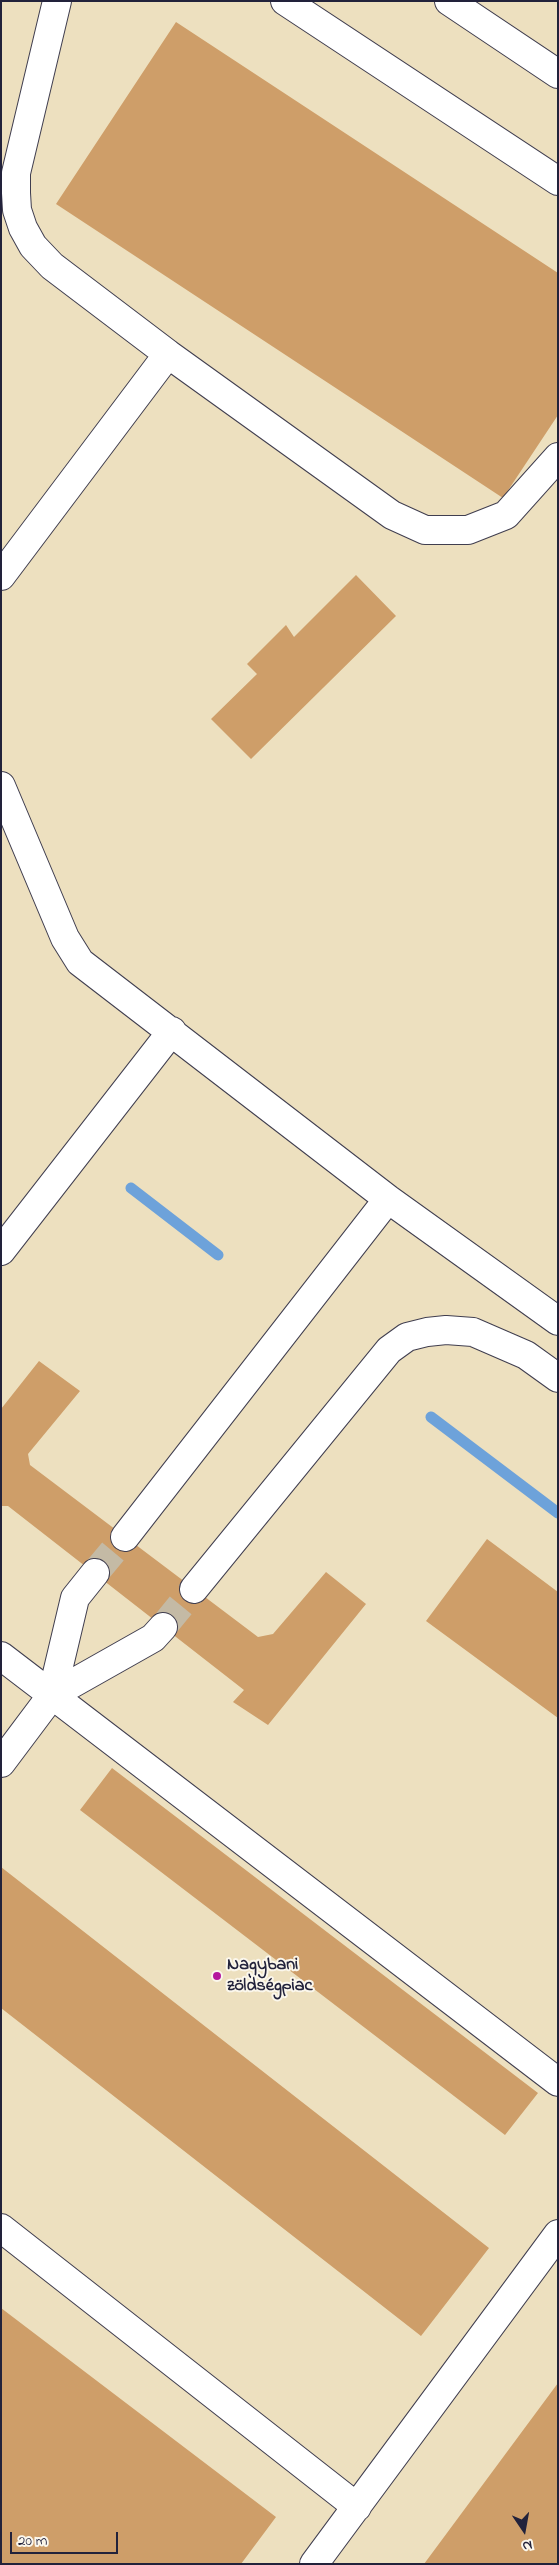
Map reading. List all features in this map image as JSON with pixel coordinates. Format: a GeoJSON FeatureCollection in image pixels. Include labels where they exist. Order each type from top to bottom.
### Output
{"type":"FeatureCollection","features":[{"type":"Feature","properties":{"kind":"street"},"geometry":{"type":"LineString","coordinates":[[57,1],[16,173],[17,210],[33,246],[52,266],[168,354],[392,515],[426,530],[468,530],[506,516],[558,457]]}},
{"type":"Feature","properties":{"kind":"street"},"geometry":{"type":"LineString","coordinates":[[285,1],[558,181]]}},
{"type":"Feature","properties":{"kind":"street"},"geometry":{"type":"LineString","coordinates":[[449,1],[558,74]]}},
{"type":"Feature","properties":{"kind":"street"},"geometry":{"type":"LineString","coordinates":[[1,576],[168,354]]}},
{"type":"Feature","properties":{"kind":"street"},"geometry":{"type":"LineString","coordinates":[[1,786],[65,938],[80,962],[388,1199],[558,1321]]}},
{"type":"Feature","properties":{"kind":"street"},"geometry":{"type":"LineString","coordinates":[[1,1252],[172,1031]]}},
{"type":"Feature","properties":{"kind":"street"},"geometry":{"type":"LineString","coordinates":[[125,1537],[388,1199]]}},
{"type":"Feature","properties":{"kind":"street"},"geometry":{"type":"LineString","coordinates":[[194,1589],[389,1350],[407,1337],[446,1330],[473,1332],[526,1355],[558,1378]]}},
{"type":"Feature","properties":{"kind":"street"},"geometry":{"type":"LineString","coordinates":[[1,1763],[52,1695],[75,1598],[95,1574]]}},
{"type":"Feature","properties":{"kind":"street"},"geometry":{"type":"LineString","coordinates":[[52,1695],[153,1638],[163,1627]]}},
{"type":"Feature","properties":{"kind":"street"},"geometry":{"type":"LineString","coordinates":[[1,1656],[558,2082]]}},
{"type":"Feature","properties":{"kind":"street"},"geometry":{"type":"LineString","coordinates":[[1,2228],[357,2507]]}},
{"type":"Feature","properties":{"kind":"street"},"geometry":{"type":"LineString","coordinates":[[314,2564],[558,2234]]}},
{"type":"Feature","properties":{"kind":"building"},"geometry":{"type":"Polygon","coordinates":[[[176,22],[558,273],[558,415],[503,498],[56,204],[176,22]]]}},
{"type":"Feature","properties":{"kind":"building"},"geometry":{"type":"Polygon","coordinates":[[[356,575],[396,616],[251,759],[211,719],[257,674],[247,664],[286,625],[294,637],[356,575]]]}},
{"type":"Feature","properties":{"kind":"building"},"geometry":{"type":"Polygon","coordinates":[[[39,1361],[80,1391],[28,1454],[30,1465],[258,1637],[273,1634],[326,1572],[366,1604],[268,1725],[233,1702],[244,1690],[8,1506],[1,1506],[1,1409],[39,1361]]]}},
{"type":"Feature","properties":{"kind":"building"},"geometry":{"type":"Polygon","coordinates":[[[487,1539],[558,1592],[558,1718],[426,1621],[487,1539]]]}},
{"type":"Feature","properties":{"kind":"building"},"geometry":{"type":"Polygon","coordinates":[[[112,1768],[538,2093],[505,2135],[80,1810],[112,1768]]]}},
{"type":"Feature","properties":{"kind":"building"},"geometry":{"type":"Polygon","coordinates":[[[1,1867],[489,2248],[421,2336],[1,2008],[1,1867]]]}},
{"type":"Feature","properties":{"kind":"building"},"geometry":{"type":"Polygon","coordinates":[[[1,2308],[276,2517],[241,2564],[1,2564],[1,2308]]]}},
{"type":"Feature","properties":{"kind":"building"},"geometry":{"type":"Polygon","coordinates":[[[558,2383],[558,2564],[424,2564],[558,2383]]]}},
{"type":"Feature","properties":{"kind":"waterway"},"geometry":{"type":"LineString","coordinates":[[131,1188],[218,1255]]}},
{"type":"Feature","properties":{"kind":"waterway"},"geometry":{"type":"LineString","coordinates":[[431,1417],[558,1513]]}},
{"type":"Feature","properties":{"kind":"tunnel"},"geometry":{"type":"LineString","coordinates":[[95,1573],[125,1537]]}},
{"type":"Feature","properties":{"kind":"tunnel"},"geometry":{"type":"LineString","coordinates":[[163,1627],[194,1589]]}},
{"type":"Feature","properties":{"kind":"place","name":"Nagybani zöldségpiac"},"geometry":{"type":"Point","coordinates":[217,1976]}}]}
